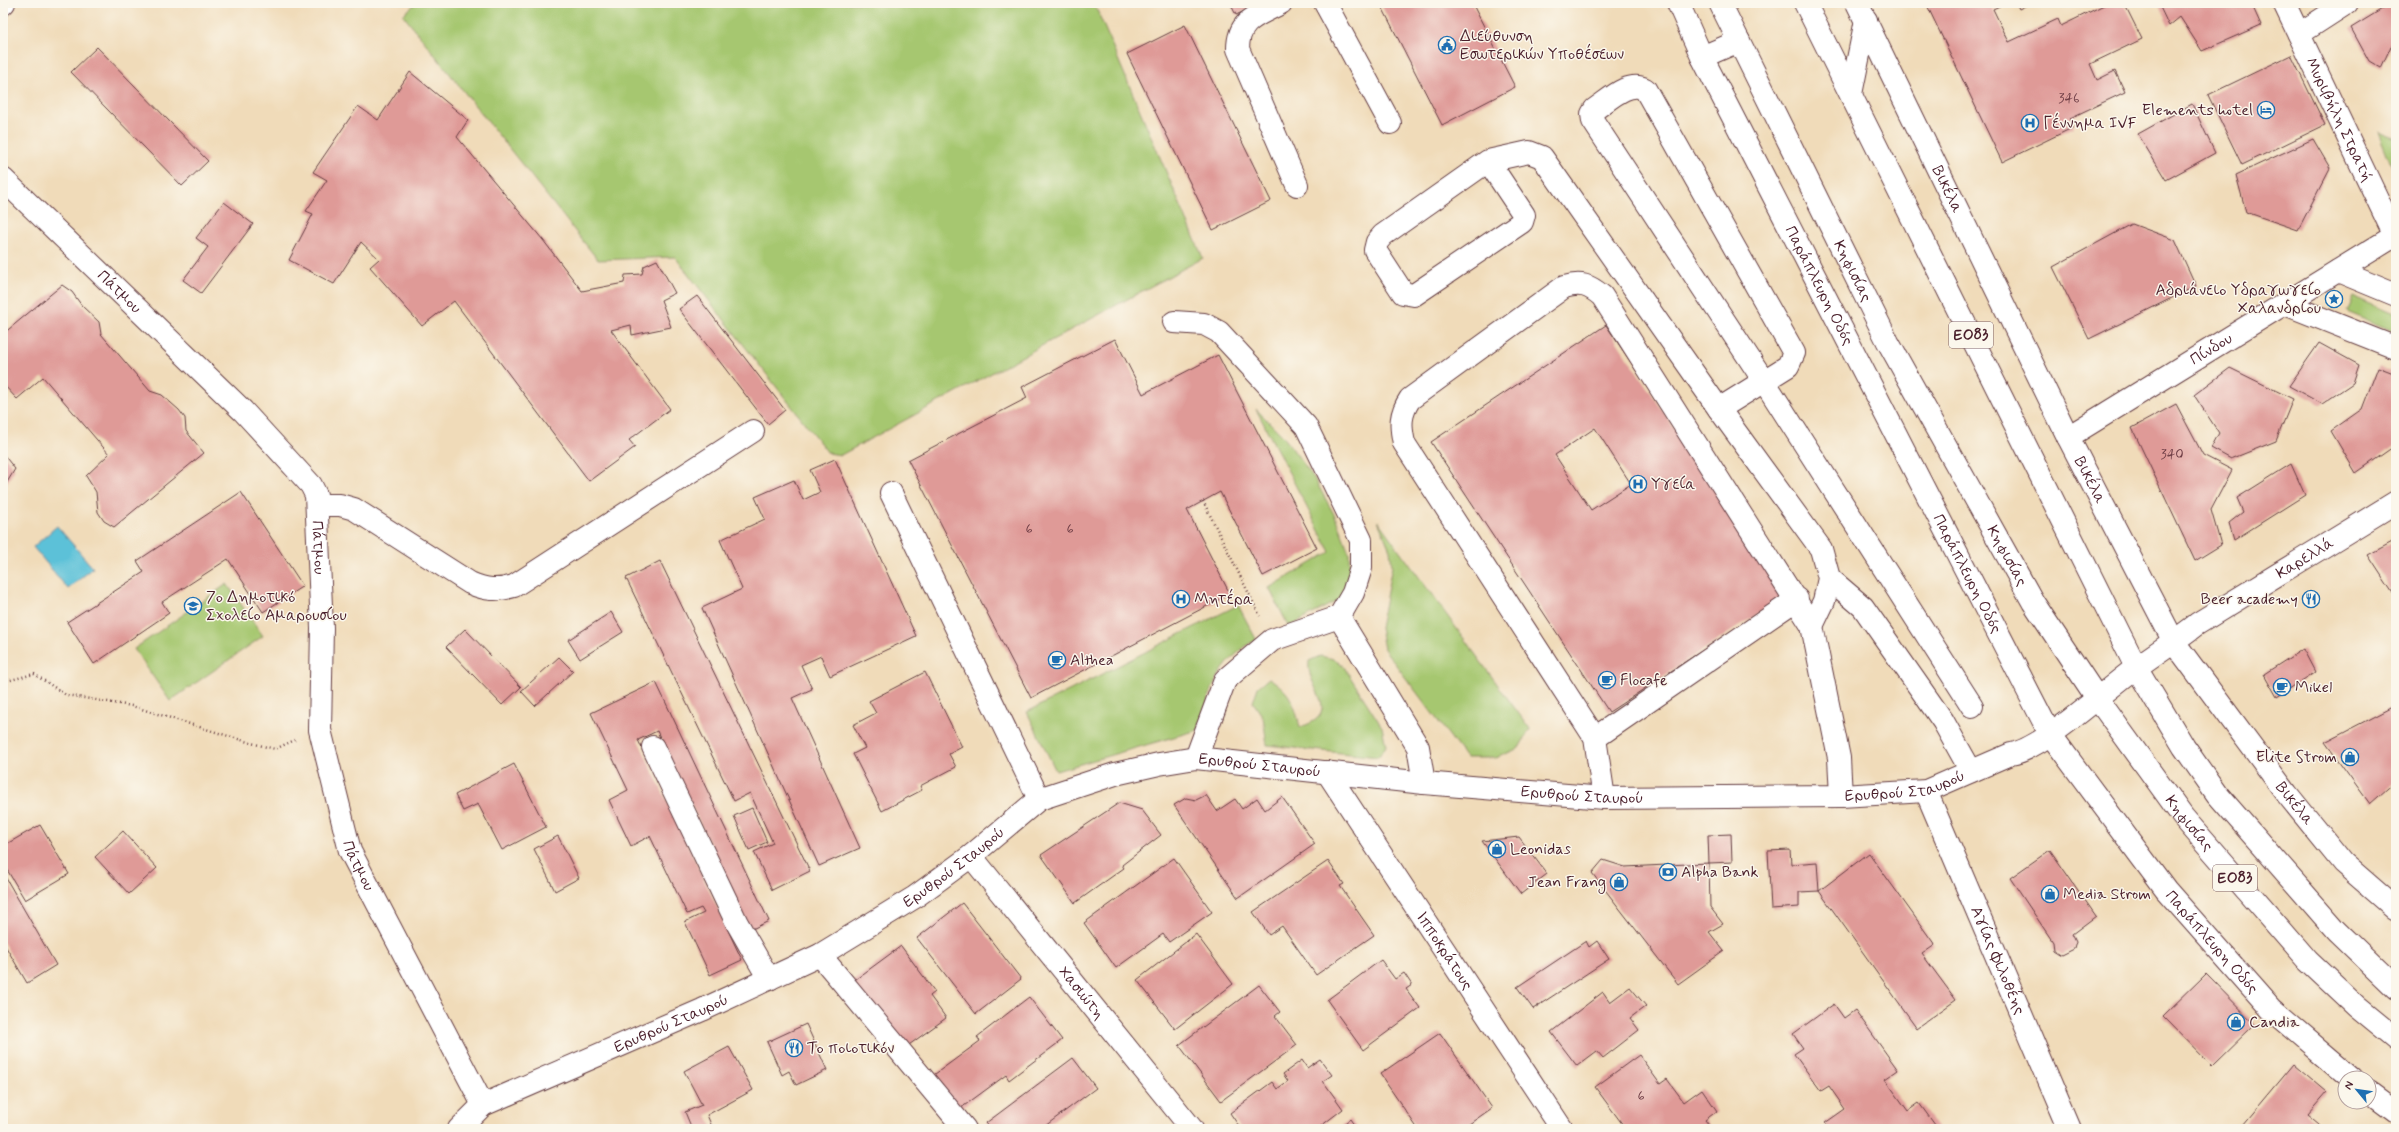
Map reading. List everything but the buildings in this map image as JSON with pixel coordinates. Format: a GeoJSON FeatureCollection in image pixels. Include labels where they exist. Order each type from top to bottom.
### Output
{"type":"FeatureCollection","features":[{"type":"Feature","properties":{"kind":"street"},"geometry":{"type":"LineString","coordinates":[[1281,3],[1244,24],[1238,36],[1238,49],[1298,185]]}},
{"type":"Feature","properties":{"kind":"street"},"geometry":{"type":"LineString","coordinates":[[1325,3],[1390,123]]}},
{"type":"Feature","properties":{"kind":"street","name":"Παράπλευρη Οδός"},"geometry":{"type":"LineString","coordinates":[[1678,3],[1702,58],[2050,734],[2166,890],[2271,1009],[2343,1070]]}},
{"type":"Feature","properties":{"kind":"street","name":"Κηφισίας"},"geometry":{"type":"LineString","coordinates":[[1720,3],[1888,342],[2033,602],[2097,698],[2183,817],[2308,961],[2357,1007],[2396,1039]]}},
{"type":"Feature","properties":{"kind":"street","name":"ΕΟ83"},"geometry":{"type":"LineString","coordinates":[[1805,3],[2136,667],[2184,747],[2217,794],[2336,930],[2396,988]]}},
{"type":"Feature","properties":{"kind":"street","name":"Μυριβήλη Στρατή"},"geometry":{"type":"LineString","coordinates":[[2284,3],[2396,236]]}},
{"type":"Feature","properties":{"kind":"street"},"geometry":{"type":"LineString","coordinates":[[2299,34],[2348,3]]}},
{"type":"Feature","properties":{"kind":"street"},"geometry":{"type":"LineString","coordinates":[[1851,94],[1861,12]]}},
{"type":"Feature","properties":{"kind":"street","name":"Βικέλα"},"geometry":{"type":"LineString","coordinates":[[1861,12],[2068,437],[2174,642],[2287,794],[2344,863],[2396,910]]}},
{"type":"Feature","properties":{"kind":"street"},"geometry":{"type":"LineString","coordinates":[[1702,58],[1739,41]]}},
{"type":"Feature","properties":{"kind":"street"},"geometry":{"type":"LineString","coordinates":[[1719,409],[1764,381],[1788,366],[1794,353],[1645,89],[1631,86],[1596,109],[1592,114],[1592,122],[1764,381],[1972,706]]}},
{"type":"Feature","properties":{"kind":"street"},"geometry":{"type":"LineString","coordinates":[[1488,161],[1524,215],[1522,222],[1414,295],[1403,293],[1375,250],[1377,242],[1382,236],[1488,161],[1529,152],[1542,157],[1719,409],[1821,548],[1830,578],[1824,601],[1812,626]]}},
{"type":"Feature","properties":{"kind":"street","name":"Πάτμου"},"geometry":{"type":"LineString","coordinates":[[3,179],[242,411],[311,485],[318,505],[322,628],[320,730],[350,851],[483,1104]]}},
{"type":"Feature","properties":{"kind":"street","name":"Πίνδου"},"geometry":{"type":"LineString","coordinates":[[2068,437],[2396,236]]}},
{"type":"Feature","properties":{"kind":"street"},"geometry":{"type":"LineString","coordinates":[[2338,271],[2396,295]]}},
{"type":"Feature","properties":{"kind":"street"},"geometry":{"type":"LineString","coordinates":[[1604,798],[1595,738],[1404,443],[1400,424],[1403,410],[1410,399],[1564,287],[1577,284],[1590,286],[1602,296],[1797,599],[1812,626],[1839,758],[1840,796]]}},
{"type":"Feature","properties":{"kind":"street"},"geometry":{"type":"LineString","coordinates":[[2285,304],[2396,348]]}},
{"type":"Feature","properties":{"kind":"street"},"geometry":{"type":"LineString","coordinates":[[1174,322],[1204,324],[1220,332],[1306,426],[1361,540],[1361,568],[1353,593],[1339,617],[1272,640],[1225,680],[1196,758]]}},
{"type":"Feature","properties":{"kind":"street"},"geometry":{"type":"LineString","coordinates":[[318,505],[340,505],[354,509],[470,583],[485,590],[500,590],[514,586],[753,431]]}},
{"type":"Feature","properties":{"kind":"street"},"geometry":{"type":"LineString","coordinates":[[892,493],[1039,799]]}},
{"type":"Feature","properties":{"kind":"street","name":"Καρελλά"},"geometry":{"type":"LineString","coordinates":[[2097,698],[2136,667],[2174,642],[2196,624],[2396,502]]}},
{"type":"Feature","properties":{"kind":"street"},"geometry":{"type":"LineString","coordinates":[[1830,578],[1863,606],[1943,721],[1970,771]]}},
{"type":"Feature","properties":{"kind":"street"},"geometry":{"type":"LineString","coordinates":[[1595,738],[1797,599]]}},
{"type":"Feature","properties":{"kind":"street"},"geometry":{"type":"LineString","coordinates":[[1339,617],[1418,748],[1424,783]]}},
{"type":"Feature","properties":{"kind":"street","name":"Ερυθρού Σταυρού"},"geometry":{"type":"LineString","coordinates":[[483,1104],[702,1010],[820,955],[915,897],[971,856],[1039,799],[1115,774],[1159,764],[1196,758],[1424,783],[1604,798],[1840,796],[1926,791],[1970,771],[2020,752],[2050,734],[2097,698]]}},
{"type":"Feature","properties":{"kind":"street"},"geometry":{"type":"LineString","coordinates":[[653,747],[737,923],[769,979]]}},
{"type":"Feature","properties":{"kind":"street","name":"Ιπποκράτους"},"geometry":{"type":"LineString","coordinates":[[1327,772],[1562,1129]]}},
{"type":"Feature","properties":{"kind":"street","name":"Αγίας Φιλοθέης"},"geometry":{"type":"LineString","coordinates":[[1926,791],[2070,1129]]}},
{"type":"Feature","properties":{"kind":"street","name":"Χασιώτη"},"geometry":{"type":"LineString","coordinates":[[971,856],[1192,1129]]}},
{"type":"Feature","properties":{"kind":"street"},"geometry":{"type":"LineString","coordinates":[[820,955],[965,1129]]}},
{"type":"Feature","properties":{"kind":"street"},"geometry":{"type":"LineString","coordinates":[[2377,1097],[2396,1111]]}},
{"type":"Feature","properties":{"kind":"street"},"geometry":{"type":"LineString","coordinates":[[459,1129],[483,1104]]}},
{"type":"Feature","properties":{"kind":"path"},"geometry":{"type":"LineString","coordinates":[[1203,501],[1259,614]]}},
{"type":"Feature","properties":{"kind":"path"},"geometry":{"type":"LineString","coordinates":[[3,682],[34,674],[66,695],[132,706],[275,749],[320,730]]}},
{"type":"Feature","properties":{"kind":"green space"},"geometry":{"type":"Polygon","coordinates":[[[416,3],[1094,3],[1203,258],[841,455],[828,453],[675,257],[598,260],[403,15],[416,3]]]}},
{"type":"Feature","properties":{"kind":"green space"},"geometry":{"type":"Polygon","coordinates":[[[2378,132],[2396,139],[2396,176],[2378,132]]]}},
{"type":"Feature","properties":{"kind":"green space"},"geometry":{"type":"Polygon","coordinates":[[[2354,297],[2396,315],[2396,332],[2347,312],[2354,297]]]}},
{"type":"Feature","properties":{"kind":"green space"},"geometry":{"type":"Polygon","coordinates":[[[1256,409],[1283,436],[1314,478],[1335,516],[1349,552],[1350,580],[1340,599],[1289,627],[1269,588],[1330,552],[1256,409]]]}},
{"type":"Feature","properties":{"kind":"green space"},"geometry":{"type":"Polygon","coordinates":[[[1378,521],[1530,729],[1519,748],[1496,758],[1466,758],[1384,649],[1380,628],[1392,566],[1390,550],[1378,521]]]}},
{"type":"Feature","properties":{"kind":"green space"},"geometry":{"type":"Polygon","coordinates":[[[227,584],[263,636],[170,701],[134,649],[227,584]]]}},
{"type":"Feature","properties":{"kind":"green space"},"geometry":{"type":"Polygon","coordinates":[[[1238,605],[1256,639],[1232,658],[1217,678],[1198,730],[1056,771],[1027,712],[1238,605]]]}},
{"type":"Feature","properties":{"kind":"green space"},"geometry":{"type":"Polygon","coordinates":[[[1320,656],[1334,659],[1344,667],[1382,727],[1386,746],[1378,757],[1267,745],[1263,717],[1253,702],[1258,687],[1269,678],[1287,693],[1296,711],[1300,727],[1313,721],[1320,715],[1322,707],[1309,671],[1309,661],[1320,656]]]}},
{"type":"Feature","properties":{"kind":"water"},"geometry":{"type":"Polygon","coordinates":[[[57,526],[93,568],[68,589],[33,547],[57,526]]]}},
{"type":"Feature","properties":{"kind":"place","name":"Διεύθυνση Εσωτερικών Υποθέσεων"},"geometry":{"type":"Point","coordinates":[1447,45]}},
{"type":"Feature","properties":{"kind":"place","name":"Elements hotel"},"geometry":{"type":"Point","coordinates":[2266,110]}},
{"type":"Feature","properties":{"kind":"place","name":"Γέννημα IVF"},"geometry":{"type":"Point","coordinates":[2030,123]}},
{"type":"Feature","properties":{"kind":"place","name":"Αδριάνειο Υδραγωγείο Χαλανδρίου"},"geometry":{"type":"Point","coordinates":[2334,299]}},
{"type":"Feature","properties":{"kind":"place","name":"Υγεία"},"geometry":{"type":"Point","coordinates":[1638,484]}},
{"type":"Feature","properties":{"kind":"place","name":"Μητέρα"},"geometry":{"type":"Point","coordinates":[1181,599]}},
{"type":"Feature","properties":{"kind":"place","name":"Beer academy"},"geometry":{"type":"Point","coordinates":[2311,599]}},
{"type":"Feature","properties":{"kind":"place","name":"7ο Δημοτικό Σχολείο Αμαρουσίου"},"geometry":{"type":"Point","coordinates":[193,606]}},
{"type":"Feature","properties":{"kind":"place","name":"Althea"},"geometry":{"type":"Point","coordinates":[1057,660]}},
{"type":"Feature","properties":{"kind":"place","name":"Flocafe"},"geometry":{"type":"Point","coordinates":[1607,680]}},
{"type":"Feature","properties":{"kind":"place","name":"Mikel"},"geometry":{"type":"Point","coordinates":[2282,687]}},
{"type":"Feature","properties":{"kind":"place","name":"Elite Strom"},"geometry":{"type":"Point","coordinates":[2350,757]}},
{"type":"Feature","properties":{"kind":"place","name":"Leonidas"},"geometry":{"type":"Point","coordinates":[1497,849]}},
{"type":"Feature","properties":{"kind":"place","name":"Alpha Bank"},"geometry":{"type":"Point","coordinates":[1668,872]}},
{"type":"Feature","properties":{"kind":"place","name":"Jean Frang"},"geometry":{"type":"Point","coordinates":[1619,882]}},
{"type":"Feature","properties":{"kind":"place","name":"Media Strom"},"geometry":{"type":"Point","coordinates":[2050,894]}},
{"type":"Feature","properties":{"kind":"place","name":"Candia"},"geometry":{"type":"Point","coordinates":[2236,1022]}},
{"type":"Feature","properties":{"kind":"place","name":"Το ποιοτικόν"},"geometry":{"type":"Point","coordinates":[794,1048]}}]}
